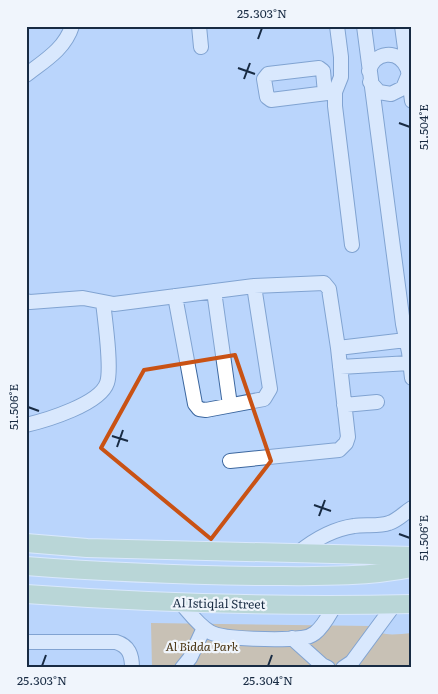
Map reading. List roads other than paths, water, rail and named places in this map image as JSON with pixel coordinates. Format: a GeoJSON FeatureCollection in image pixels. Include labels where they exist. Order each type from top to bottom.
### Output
{"type":"FeatureCollection","features":[{"type":"Feature","properties":{"kind":"main road"},"geometry":{"type":"LineString","coordinates":[[26,543],[87,548],[412,556]]}},
{"type":"Feature","properties":{"kind":"main road"},"geometry":{"type":"LineString","coordinates":[[26,566],[162,574],[300,576],[383,573],[412,568]]}},
{"type":"Feature","properties":{"kind":"main road","name":"Al Istiqlal Street"},"geometry":{"type":"LineString","coordinates":[[26,594],[180,602],[335,605],[412,604]]}},
{"type":"Feature","properties":{"kind":"street"},"geometry":{"type":"LineString","coordinates":[[26,75],[56,52],[69,35],[72,26]]}},
{"type":"Feature","properties":{"kind":"street"},"geometry":{"type":"LineString","coordinates":[[199,26],[201,47]]}},
{"type":"Feature","properties":{"kind":"street"},"geometry":{"type":"LineString","coordinates":[[338,26],[341,77],[330,93],[335,106],[352,245]]}},
{"type":"Feature","properties":{"kind":"street"},"geometry":{"type":"LineString","coordinates":[[364,26],[412,378]]}},
{"type":"Feature","properties":{"kind":"street"},"geometry":{"type":"LineString","coordinates":[[402,26],[412,101]]}},
{"type":"Feature","properties":{"kind":"street"},"geometry":{"type":"LineString","coordinates":[[389,54],[402,60],[407,72],[403,88],[391,94],[379,92],[370,77],[372,62],[379,56],[389,54]]}},
{"type":"Feature","properties":{"kind":"street"},"geometry":{"type":"LineString","coordinates":[[28,303],[83,298],[114,304],[254,286],[324,283],[329,289],[338,348],[348,437],[346,443],[339,450],[230,461]]}},
{"type":"Feature","properties":{"kind":"street"},"geometry":{"type":"LineString","coordinates":[[175,296],[194,404],[199,409],[206,410],[264,399],[270,389],[254,286]]}},
{"type":"Feature","properties":{"kind":"street"},"geometry":{"type":"LineString","coordinates":[[214,291],[230,405]]}},
{"type":"Feature","properties":{"kind":"street"},"geometry":{"type":"LineString","coordinates":[[26,425],[60,414],[92,400],[102,393],[109,374],[103,302]]}},
{"type":"Feature","properties":{"kind":"street"},"geometry":{"type":"LineString","coordinates":[[338,348],[410,353]]}},
{"type":"Feature","properties":{"kind":"street"},"geometry":{"type":"LineString","coordinates":[[340,367],[410,353]]}},
{"type":"Feature","properties":{"kind":"street"},"geometry":{"type":"LineString","coordinates":[[344,405],[377,402]]}},
{"type":"Feature","properties":{"kind":"street"},"geometry":{"type":"LineString","coordinates":[[298,553],[312,542],[331,532],[354,526],[387,524],[411,507]]}},
{"type":"Feature","properties":{"kind":"street"},"geometry":{"type":"LineString","coordinates":[[180,602],[204,628],[211,633],[226,637],[302,638],[315,633],[324,623],[335,605]]}},
{"type":"Feature","properties":{"kind":"street"},"geometry":{"type":"LineString","coordinates":[[343,668],[352,662],[394,605]]}},
{"type":"Feature","properties":{"kind":"street"},"geometry":{"type":"LineString","coordinates":[[182,668],[190,658],[204,628]]}},
{"type":"Feature","properties":{"kind":"street"},"geometry":{"type":"LineString","coordinates":[[292,638],[322,665],[328,668]]}},
{"type":"Feature","properties":{"kind":"street"},"geometry":{"type":"LineString","coordinates":[[26,642],[116,642],[122,644],[130,652],[132,668]]}},
{"type":"Feature","properties":{"kind":"park label","name":"Al Bidda Park"},"geometry":{"type":"Point","coordinates":[202,646]}}]}
